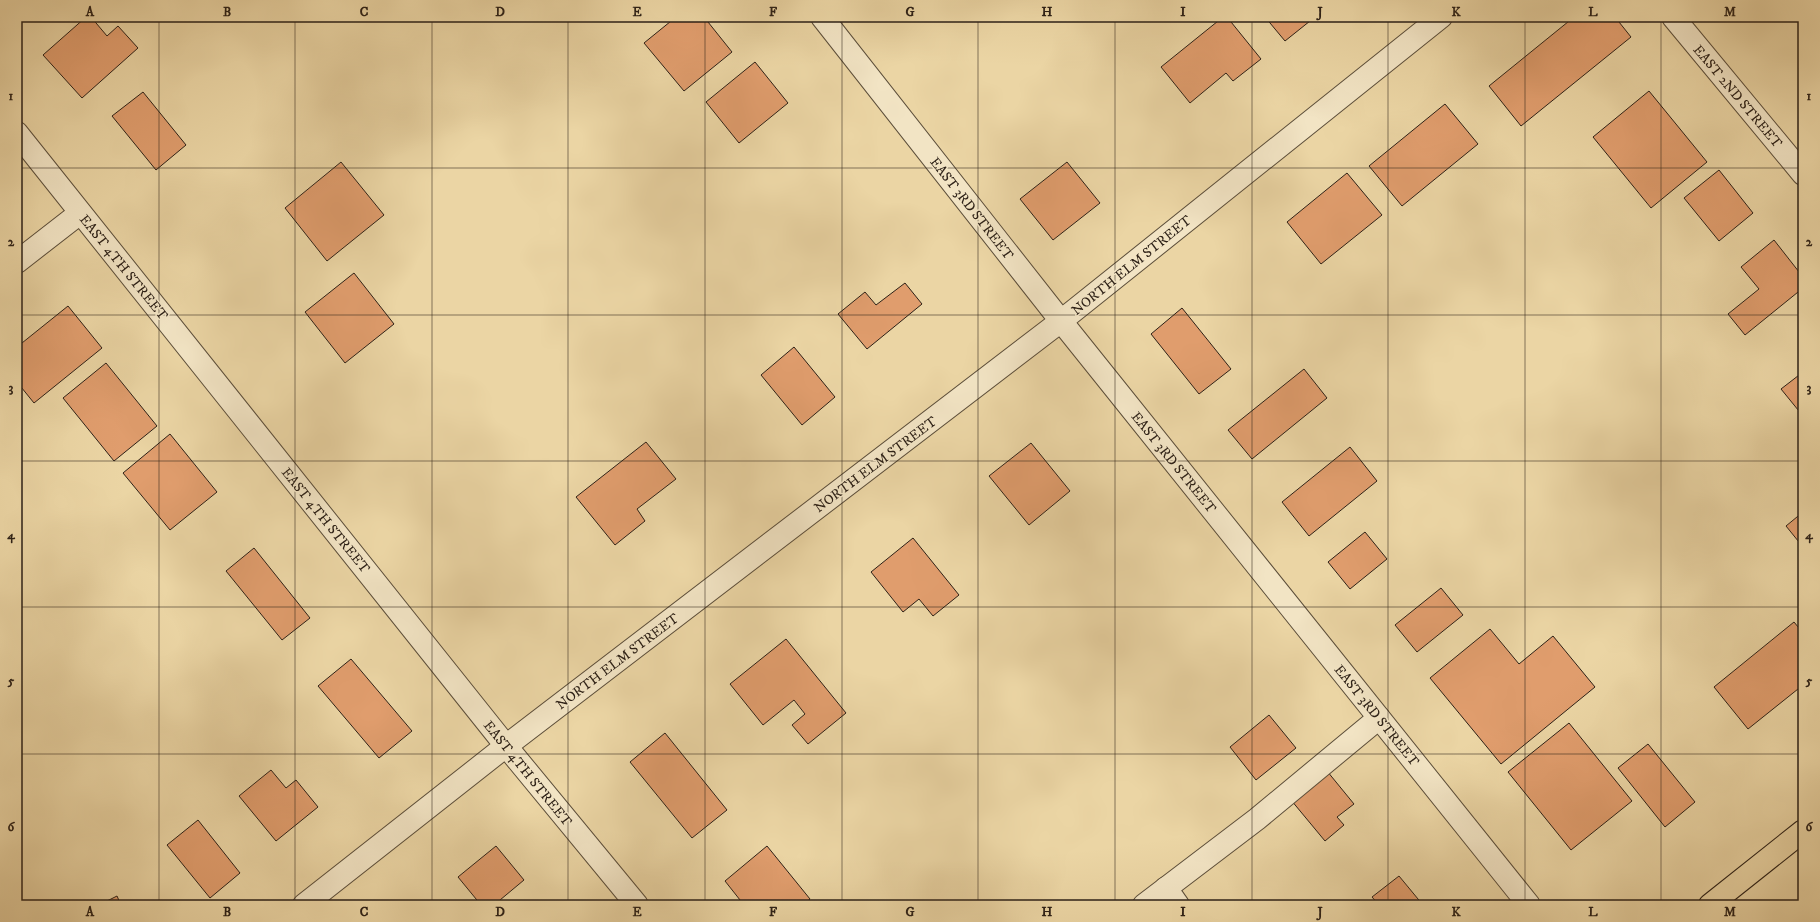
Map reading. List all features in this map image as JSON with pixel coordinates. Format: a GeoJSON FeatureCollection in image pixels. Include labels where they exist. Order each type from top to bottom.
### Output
{"type":"FeatureCollection","features":[{"type":"Feature","properties":{"kind":"main road"},"geometry":{"type":"LineString","coordinates":[[1710,905],[1803,831]]}},
{"type":"Feature","properties":{"kind":"street","name":"EAST 3RD STREET"},"geometry":{"type":"LineString","coordinates":[[822,17],[1061,321],[1529,905]]}},
{"type":"Feature","properties":{"kind":"street","name":"NORTH ELM STREET"},"geometry":{"type":"LineString","coordinates":[[304,905],[506,746],[1061,321],[1441,17]]}},
{"type":"Feature","properties":{"kind":"street","name":"EAST 2ND STREET"},"geometry":{"type":"LineString","coordinates":[[1673,17],[1803,174]]}},
{"type":"Feature","properties":{"kind":"street","name":"EAST 4TH STREET"},"geometry":{"type":"LineString","coordinates":[[17,133],[506,746],[637,905]]}},
{"type":"Feature","properties":{"kind":"street"},"geometry":{"type":"LineString","coordinates":[[17,262],[80,213]]}},
{"type":"Feature","properties":{"kind":"street"},"geometry":{"type":"LineString","coordinates":[[1144,905],[1172,897],[1257,819],[1379,718]]}},
{"type":"Feature","properties":{"kind":"building"},"geometry":{"type":"Polygon","coordinates":[[[86,17],[91,17],[107,36],[118,26],[138,48],[82,98],[43,55],[86,17]]]}},
{"type":"Feature","properties":{"kind":"building"},"geometry":{"type":"Polygon","coordinates":[[[676,17],[704,17],[732,52],[684,91],[644,43],[676,17]]]}},
{"type":"Feature","properties":{"kind":"building"},"geometry":{"type":"Polygon","coordinates":[[[1223,17],[1227,17],[1261,59],[1233,81],[1226,73],[1190,103],[1161,67],[1223,17]]]}},
{"type":"Feature","properties":{"kind":"building"},"geometry":{"type":"Polygon","coordinates":[[[1265,17],[1315,17],[1285,41],[1265,17]]]}},
{"type":"Feature","properties":{"kind":"building"},"geometry":{"type":"Polygon","coordinates":[[[1574,17],[1615,17],[1631,37],[1521,126],[1489,86],[1574,17]]]}},
{"type":"Feature","properties":{"kind":"building"},"geometry":{"type":"Polygon","coordinates":[[[755,62],[788,103],[739,143],[706,102],[755,62]]]}},
{"type":"Feature","properties":{"kind":"building"},"geometry":{"type":"Polygon","coordinates":[[[1649,91],[1707,162],[1651,208],[1593,137],[1649,91]]]}},
{"type":"Feature","properties":{"kind":"building"},"geometry":{"type":"Polygon","coordinates":[[[143,92],[186,145],[156,170],[112,116],[143,92]]]}},
{"type":"Feature","properties":{"kind":"building"},"geometry":{"type":"Polygon","coordinates":[[[1445,104],[1478,144],[1402,206],[1369,166],[1445,104]]]}},
{"type":"Feature","properties":{"kind":"building"},"geometry":{"type":"Polygon","coordinates":[[[341,162],[384,215],[327,261],[285,208],[341,162]]]}},
{"type":"Feature","properties":{"kind":"building"},"geometry":{"type":"Polygon","coordinates":[[[1067,162],[1100,203],[1053,240],[1020,199],[1067,162]]]}},
{"type":"Feature","properties":{"kind":"building"},"geometry":{"type":"Polygon","coordinates":[[[1719,170],[1753,213],[1719,241],[1684,198],[1719,170]]]}},
{"type":"Feature","properties":{"kind":"building"},"geometry":{"type":"Polygon","coordinates":[[[1347,173],[1382,215],[1321,264],[1287,222],[1347,173]]]}},
{"type":"Feature","properties":{"kind":"building"},"geometry":{"type":"Polygon","coordinates":[[[1774,240],[1803,277],[1803,288],[1745,335],[1728,314],[1759,289],[1741,267],[1774,240]]]}},
{"type":"Feature","properties":{"kind":"building"},"geometry":{"type":"Polygon","coordinates":[[[354,273],[394,324],[345,363],[305,312],[354,273]]]}},
{"type":"Feature","properties":{"kind":"building"},"geometry":{"type":"Polygon","coordinates":[[[905,283],[922,304],[867,349],[838,314],[865,292],[876,305],[905,283]]]}},
{"type":"Feature","properties":{"kind":"building"},"geometry":{"type":"Polygon","coordinates":[[[68,306],[102,348],[34,403],[17,382],[17,347],[68,306]]]}},
{"type":"Feature","properties":{"kind":"building"},"geometry":{"type":"Polygon","coordinates":[[[1182,308],[1231,369],[1199,394],[1151,334],[1182,308]]]}},
{"type":"Feature","properties":{"kind":"building"},"geometry":{"type":"Polygon","coordinates":[[[794,347],[835,397],[802,425],[761,375],[794,347]]]}},
{"type":"Feature","properties":{"kind":"building"},"geometry":{"type":"Polygon","coordinates":[[[106,363],[157,426],[114,461],[63,398],[106,363]]]}},
{"type":"Feature","properties":{"kind":"building"},"geometry":{"type":"Polygon","coordinates":[[[1304,369],[1327,398],[1252,459],[1228,430],[1304,369]]]}},
{"type":"Feature","properties":{"kind":"building"},"geometry":{"type":"Polygon","coordinates":[[[1803,372],[1803,416],[1781,389],[1803,372]]]}},
{"type":"Feature","properties":{"kind":"building"},"geometry":{"type":"Polygon","coordinates":[[[170,434],[217,492],[170,530],[123,473],[170,434]]]}},
{"type":"Feature","properties":{"kind":"building"},"geometry":{"type":"Polygon","coordinates":[[[646,442],[676,479],[637,509],[645,521],[615,545],[576,497],[646,442]]]}},
{"type":"Feature","properties":{"kind":"building"},"geometry":{"type":"Polygon","coordinates":[[[1031,443],[1070,491],[1029,525],[989,476],[1031,443]]]}},
{"type":"Feature","properties":{"kind":"building"},"geometry":{"type":"Polygon","coordinates":[[[1350,447],[1377,481],[1309,536],[1282,502],[1350,447]]]}},
{"type":"Feature","properties":{"kind":"building"},"geometry":{"type":"Polygon","coordinates":[[[1803,512],[1803,547],[1786,526],[1803,512]]]}},
{"type":"Feature","properties":{"kind":"building"},"geometry":{"type":"Polygon","coordinates":[[[1365,532],[1387,559],[1350,589],[1328,562],[1365,532]]]}},
{"type":"Feature","properties":{"kind":"building"},"geometry":{"type":"Polygon","coordinates":[[[913,538],[959,595],[933,616],[919,599],[903,612],[871,572],[913,538]]]}},
{"type":"Feature","properties":{"kind":"building"},"geometry":{"type":"Polygon","coordinates":[[[254,548],[310,618],[282,640],[226,571],[254,548]]]}},
{"type":"Feature","properties":{"kind":"building"},"geometry":{"type":"Polygon","coordinates":[[[1441,588],[1463,615],[1417,652],[1395,625],[1441,588]]]}},
{"type":"Feature","properties":{"kind":"building"},"geometry":{"type":"Polygon","coordinates":[[[1794,622],[1803,633],[1803,685],[1748,729],[1714,687],[1794,622]]]}},
{"type":"Feature","properties":{"kind":"building"},"geometry":{"type":"Polygon","coordinates":[[[1490,629],[1519,664],[1553,636],[1595,687],[1501,764],[1430,678],[1490,629]]]}},
{"type":"Feature","properties":{"kind":"building"},"geometry":{"type":"Polygon","coordinates":[[[786,639],[846,713],[808,744],[792,725],[805,714],[794,700],[763,725],[730,684],[786,639]]]}},
{"type":"Feature","properties":{"kind":"building"},"geometry":{"type":"Polygon","coordinates":[[[351,659],[412,731],[379,758],[318,686],[351,659]]]}},
{"type":"Feature","properties":{"kind":"building"},"geometry":{"type":"Polygon","coordinates":[[[1269,715],[1296,748],[1256,780],[1230,747],[1269,715]]]}},
{"type":"Feature","properties":{"kind":"building"},"geometry":{"type":"Polygon","coordinates":[[[1569,723],[1632,801],[1571,850],[1508,772],[1569,723]]]}},
{"type":"Feature","properties":{"kind":"building"},"geometry":{"type":"Polygon","coordinates":[[[665,733],[727,810],[692,838],[630,762],[665,733]]]}},
{"type":"Feature","properties":{"kind":"building"},"geometry":{"type":"Polygon","coordinates":[[[1648,744],[1695,802],[1665,827],[1618,768],[1648,744]]]}},
{"type":"Feature","properties":{"kind":"building"},"geometry":{"type":"Polygon","coordinates":[[[271,770],[286,788],[296,780],[318,807],[276,841],[239,796],[271,770]]]}},
{"type":"Feature","properties":{"kind":"building"},"geometry":{"type":"Polygon","coordinates":[[[1327,771],[1354,804],[1337,817],[1344,825],[1325,841],[1291,800],[1327,771]]]}},
{"type":"Feature","properties":{"kind":"building"},"geometry":{"type":"Polygon","coordinates":[[[198,820],[240,873],[210,898],[167,845],[198,820]]]}},
{"type":"Feature","properties":{"kind":"building"},"geometry":{"type":"Polygon","coordinates":[[[496,846],[524,880],[494,905],[481,905],[458,877],[496,846]]]}},
{"type":"Feature","properties":{"kind":"building"},"geometry":{"type":"Polygon","coordinates":[[[767,846],[810,899],[803,905],[744,905],[725,881],[767,846]]]}},
{"type":"Feature","properties":{"kind":"building"},"geometry":{"type":"Polygon","coordinates":[[[1399,876],[1423,905],[1379,905],[1372,897],[1399,876]]]}},
{"type":"Feature","properties":{"kind":"building"},"geometry":{"type":"Polygon","coordinates":[[[117,896],[121,905],[99,905],[117,896]]]}}]}
